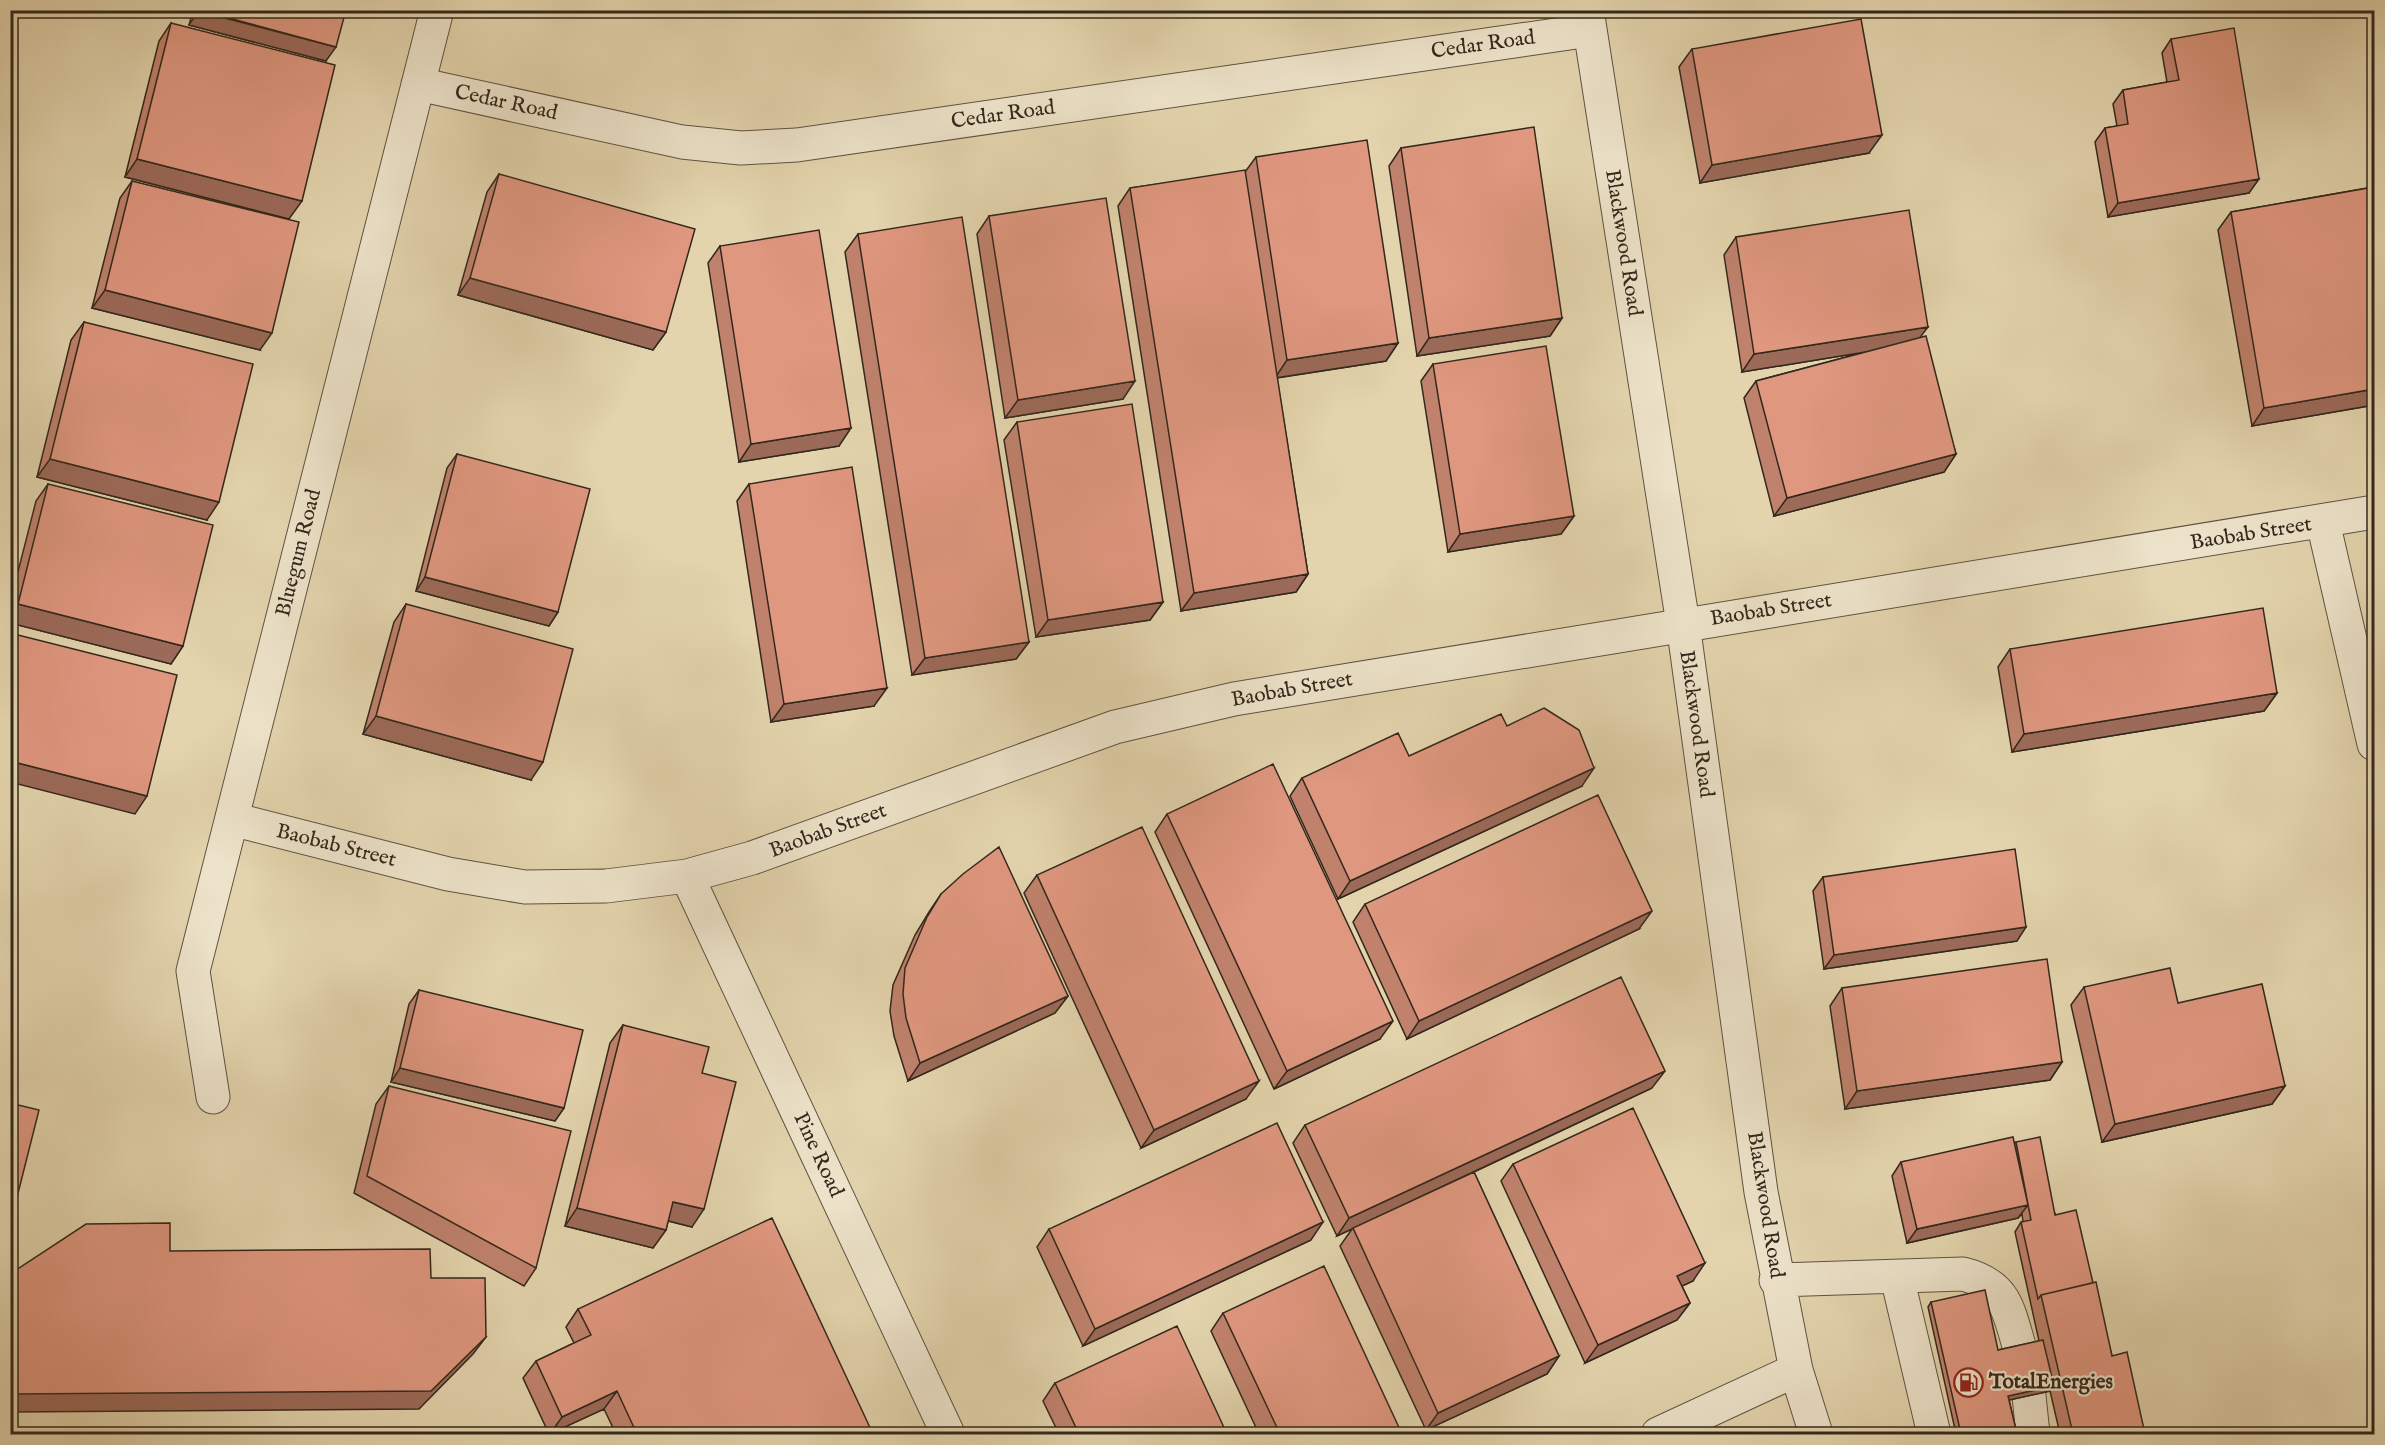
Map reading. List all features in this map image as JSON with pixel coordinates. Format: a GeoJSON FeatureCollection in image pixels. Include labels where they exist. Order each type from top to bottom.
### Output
{"type":"FeatureCollection","features":[{"type":"Feature","properties":{"kind":"street","name":"Bluegum Road"},"geometry":{"type":"LineString","coordinates":[[213,1097],[193,971],[437,10]]}},
{"type":"Feature","properties":{"kind":"street","name":"Cedar Road"},"geometry":{"type":"LineString","coordinates":[[418,84],[682,142],[741,148],[797,146],[1588,20]]}},
{"type":"Feature","properties":{"kind":"street","name":"Blackwood Road"},"geometry":{"type":"LineString","coordinates":[[1588,20],[1683,624],[1761,1192],[1776,1280],[1796,1370],[1816,1434]]}},
{"type":"Feature","properties":{"kind":"street","name":"Baobab Street"},"geometry":{"type":"LineString","coordinates":[[232,819],[448,874],[525,887],[606,886],[687,876],[752,858],[1115,727],[1168,713],[1234,699],[1683,624],[2374,512]]}},
{"type":"Feature","properties":{"kind":"street"},"geometry":{"type":"LineString","coordinates":[[2323,522],[2374,744]]}},
{"type":"Feature","properties":{"kind":"street","name":"Pine Road"},"geometry":{"type":"LineString","coordinates":[[687,876],[948,1434]]}},
{"type":"Feature","properties":{"kind":"street"},"geometry":{"type":"LineString","coordinates":[[1776,1280],[1963,1274],[1982,1279],[2003,1296],[2020,1349]]}},
{"type":"Feature","properties":{"kind":"street"},"geometry":{"type":"LineString","coordinates":[[1897,1277],[1934,1434]]}},
{"type":"Feature","properties":{"kind":"street"},"geometry":{"type":"LineString","coordinates":[[1658,1434],[1796,1370]]}},
{"type":"Feature","properties":{"kind":"street"},"geometry":{"type":"LineString","coordinates":[[2029,1395],[2033,1434]]}},
{"type":"Feature","properties":{"kind":"building"},"geometry":{"type":"Polygon","coordinates":[[[199,10],[346,10],[336,47],[199,10]]]}},
{"type":"Feature","properties":{"kind":"building"},"geometry":{"type":"Polygon","coordinates":[[[1861,19],[1882,135],[1712,165],[1692,49],[1861,19]]]}},
{"type":"Feature","properties":{"kind":"building"},"geometry":{"type":"Polygon","coordinates":[[[171,23],[335,65],[302,201],[137,159],[171,23]]]}},
{"type":"Feature","properties":{"kind":"building"},"geometry":{"type":"Polygon","coordinates":[[[2234,28],[2259,179],[2118,203],[2105,128],[2128,124],[2123,90],[2179,80],[2171,39],[2234,28]]]}},
{"type":"Feature","properties":{"kind":"building"},"geometry":{"type":"Polygon","coordinates":[[[1534,127],[1562,318],[1429,338],[1401,148],[1534,127]]]}},
{"type":"Feature","properties":{"kind":"building"},"geometry":{"type":"Polygon","coordinates":[[[1367,140],[1398,343],[1287,360],[1256,157],[1367,140]]]}},
{"type":"Feature","properties":{"kind":"building"},"geometry":{"type":"Polygon","coordinates":[[[1245,170],[1308,574],[1194,593],[1130,188],[1245,170]]]}},
{"type":"Feature","properties":{"kind":"building"},"geometry":{"type":"Polygon","coordinates":[[[499,174],[695,229],[666,332],[470,278],[499,174]]]}},
{"type":"Feature","properties":{"kind":"building"},"geometry":{"type":"Polygon","coordinates":[[[132,181],[299,222],[272,333],[105,290],[132,181]]]}},
{"type":"Feature","properties":{"kind":"building"},"geometry":{"type":"Polygon","coordinates":[[[2374,187],[2374,389],[2264,408],[2231,212],[2374,187]]]}},
{"type":"Feature","properties":{"kind":"building"},"geometry":{"type":"Polygon","coordinates":[[[1106,198],[1135,381],[1018,400],[989,216],[1106,198]]]}},
{"type":"Feature","properties":{"kind":"building"},"geometry":{"type":"Polygon","coordinates":[[[1909,210],[1928,327],[1754,354],[1736,237],[1909,210]]]}},
{"type":"Feature","properties":{"kind":"building"},"geometry":{"type":"Polygon","coordinates":[[[962,217],[1029,642],[925,658],[858,234],[962,217]]]}},
{"type":"Feature","properties":{"kind":"building"},"geometry":{"type":"Polygon","coordinates":[[[819,230],[851,428],[751,444],[720,246],[819,230]]]}},
{"type":"Feature","properties":{"kind":"building"},"geometry":{"type":"Polygon","coordinates":[[[84,322],[253,364],[219,502],[50,459],[84,322]]]}},
{"type":"Feature","properties":{"kind":"building"},"geometry":{"type":"Polygon","coordinates":[[[1926,336],[1956,454],[1787,498],[1756,381],[1926,336]]]}},
{"type":"Feature","properties":{"kind":"building"},"geometry":{"type":"Polygon","coordinates":[[[1546,346],[1574,516],[1460,534],[1433,364],[1546,346]]]}},
{"type":"Feature","properties":{"kind":"building"},"geometry":{"type":"Polygon","coordinates":[[[1132,404],[1163,602],[1048,620],[1017,422],[1132,404]]]}},
{"type":"Feature","properties":{"kind":"building"},"geometry":{"type":"Polygon","coordinates":[[[457,454],[590,489],[558,612],[425,577],[457,454]]]}},
{"type":"Feature","properties":{"kind":"building"},"geometry":{"type":"Polygon","coordinates":[[[852,467],[887,688],[784,704],[749,484],[852,467]]]}},
{"type":"Feature","properties":{"kind":"building"},"geometry":{"type":"Polygon","coordinates":[[[48,484],[213,525],[183,646],[18,604],[48,484]]]}},
{"type":"Feature","properties":{"kind":"building"},"geometry":{"type":"Polygon","coordinates":[[[406,604],[573,649],[543,762],[376,716],[406,604]]]}},
{"type":"Feature","properties":{"kind":"building"},"geometry":{"type":"Polygon","coordinates":[[[2263,608],[2277,693],[2024,734],[2010,649],[2263,608]]]}},
{"type":"Feature","properties":{"kind":"building"},"geometry":{"type":"Polygon","coordinates":[[[10,633],[177,675],[147,796],[10,761],[10,633]]]}},
{"type":"Feature","properties":{"kind":"building"},"geometry":{"type":"Polygon","coordinates":[[[1544,708],[1579,730],[1594,768],[1350,881],[1302,778],[1398,733],[1409,756],[1501,714],[1507,726],[1544,708]]]}},
{"type":"Feature","properties":{"kind":"building"},"geometry":{"type":"Polygon","coordinates":[[[1273,764],[1393,1021],[1287,1071],[1167,814],[1273,764]]]}},
{"type":"Feature","properties":{"kind":"building"},"geometry":{"type":"Polygon","coordinates":[[[1598,795],[1652,911],[1419,1021],[1365,904],[1598,795]]]}},
{"type":"Feature","properties":{"kind":"building"},"geometry":{"type":"Polygon","coordinates":[[[1142,827],[1259,1081],[1154,1130],[1037,875],[1142,827]]]}},
{"type":"Feature","properties":{"kind":"building"},"geometry":{"type":"Polygon","coordinates":[[[999,847],[1068,996],[920,1063],[906,1018],[903,994],[905,968],[927,917],[941,894],[999,847]]]}},
{"type":"Feature","properties":{"kind":"building"},"geometry":{"type":"Polygon","coordinates":[[[2015,849],[2026,927],[1834,955],[1823,877],[2015,849]]]}},
{"type":"Feature","properties":{"kind":"building"},"geometry":{"type":"Polygon","coordinates":[[[2047,959],[2062,1062],[1857,1091],[1842,988],[2047,959]]]}},
{"type":"Feature","properties":{"kind":"building"},"geometry":{"type":"Polygon","coordinates":[[[2170,968],[2178,1003],[2262,984],[2285,1086],[2115,1124],[2084,987],[2170,968]]]}},
{"type":"Feature","properties":{"kind":"building"},"geometry":{"type":"Polygon","coordinates":[[[1621,977],[1665,1071],[1349,1218],[1305,1125],[1621,977]]]}},
{"type":"Feature","properties":{"kind":"building"},"geometry":{"type":"Polygon","coordinates":[[[419,990],[583,1030],[564,1108],[400,1068],[419,990]]]}},
{"type":"Feature","properties":{"kind":"building"},"geometry":{"type":"Polygon","coordinates":[[[623,1025],[709,1047],[702,1073],[736,1082],[704,1209],[673,1202],[666,1230],[577,1208],[623,1025]]]}},
{"type":"Feature","properties":{"kind":"building"},"geometry":{"type":"Polygon","coordinates":[[[389,1086],[571,1131],[536,1268],[367,1176],[389,1086]]]}},
{"type":"Feature","properties":{"kind":"building"},"geometry":{"type":"Polygon","coordinates":[[[10,1103],[39,1110],[10,1225],[10,1103]]]}},
{"type":"Feature","properties":{"kind":"building"},"geometry":{"type":"Polygon","coordinates":[[[1633,1108],[1705,1263],[1677,1276],[1690,1303],[1598,1345],[1513,1164],[1633,1108]]]}},
{"type":"Feature","properties":{"kind":"building"},"geometry":{"type":"Polygon","coordinates":[[[1277,1123],[1323,1222],[1095,1329],[1049,1229],[1277,1123]]]}},
{"type":"Feature","properties":{"kind":"building"},"geometry":{"type":"Polygon","coordinates":[[[2013,1137],[2028,1205],[1917,1229],[1901,1162],[2013,1137]]]}},
{"type":"Feature","properties":{"kind":"building"},"geometry":{"type":"Polygon","coordinates":[[[2040,1137],[2055,1215],[2076,1210],[2093,1283],[2041,1295],[2038,1299],[2021,1222],[2031,1220],[2016,1142],[2040,1137]]]}},
{"type":"Feature","properties":{"kind":"building"},"geometry":{"type":"Polygon","coordinates":[[[1474,1172],[1559,1356],[1438,1413],[1353,1228],[1474,1172]]]}},
{"type":"Feature","properties":{"kind":"building"},"geometry":{"type":"Polygon","coordinates":[[[772,1218],[873,1434],[733,1434],[731,1430],[722,1434],[637,1434],[617,1391],[562,1417],[536,1361],[591,1335],[578,1309],[772,1218]]]}},
{"type":"Feature","properties":{"kind":"building"},"geometry":{"type":"Polygon","coordinates":[[[170,1223],[170,1251],[430,1249],[431,1278],[485,1278],[486,1337],[431,1391],[10,1394],[10,1274],[86,1224],[170,1223]]]}},
{"type":"Feature","properties":{"kind":"building"},"geometry":{"type":"Polygon","coordinates":[[[1324,1266],[1402,1434],[1280,1434],[1223,1313],[1324,1266]]]}},
{"type":"Feature","properties":{"kind":"building"},"geometry":{"type":"Polygon","coordinates":[[[2096,1282],[2112,1356],[2127,1352],[2145,1434],[2073,1434],[2041,1295],[2096,1282]]]}},
{"type":"Feature","properties":{"kind":"building"},"geometry":{"type":"Polygon","coordinates":[[[1985,1290],[1998,1350],[2043,1340],[2054,1386],[2008,1396],[2017,1434],[1961,1434],[1931,1302],[1985,1290]]]}},
{"type":"Feature","properties":{"kind":"building"},"geometry":{"type":"Polygon","coordinates":[[[1177,1326],[1227,1434],[1079,1434],[1055,1383],[1177,1326]]]}},
{"type":"Feature","properties":{"kind":"place","name":"TotalEnergies"},"geometry":{"type":"Point","coordinates":[1968,1382]}}]}
